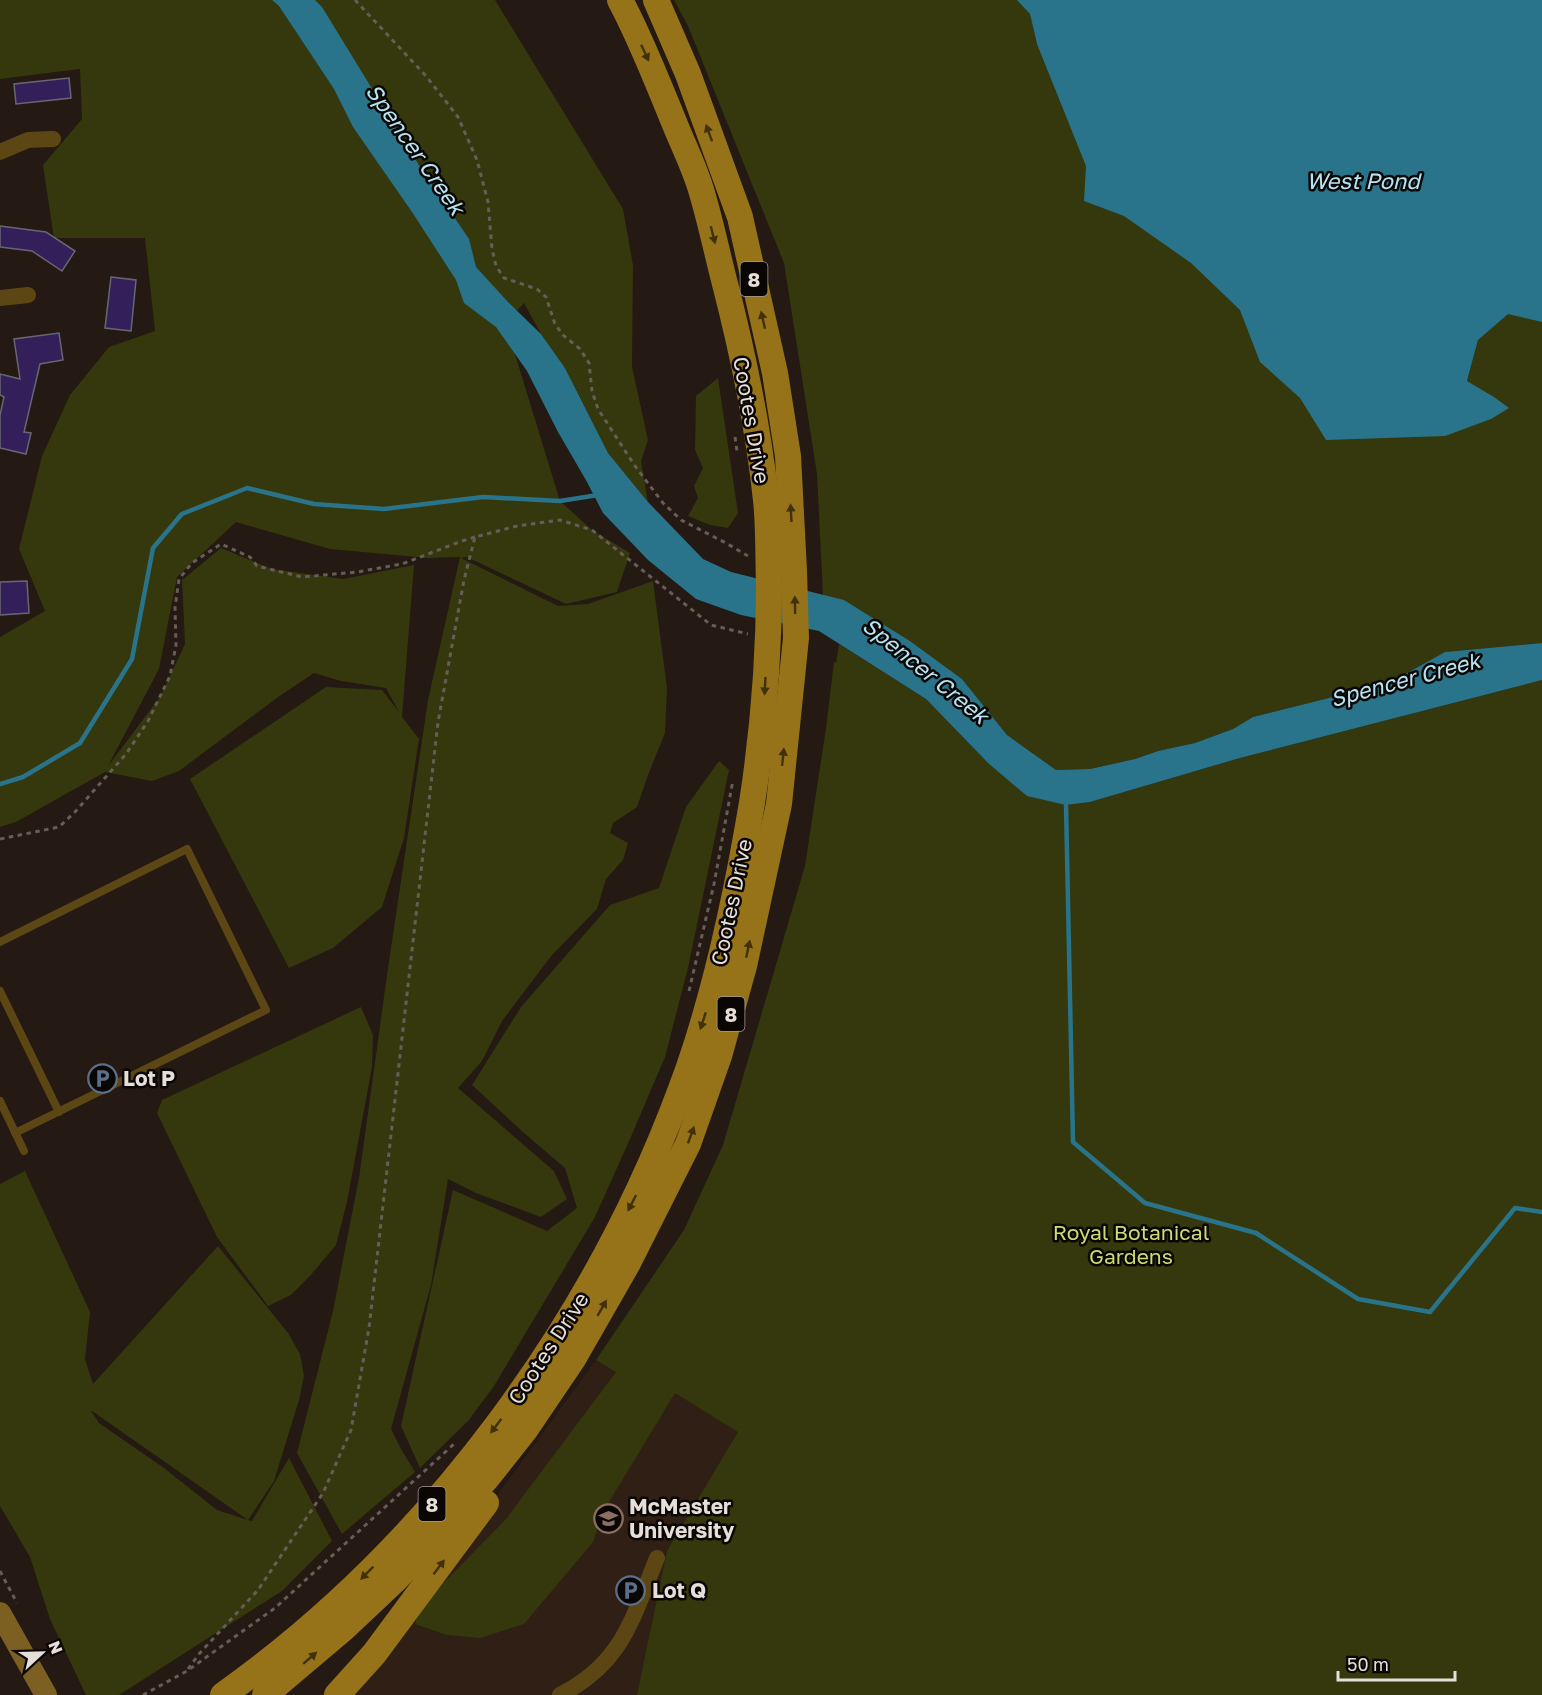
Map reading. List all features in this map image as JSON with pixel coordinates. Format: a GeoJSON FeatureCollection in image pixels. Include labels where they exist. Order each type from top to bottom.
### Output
{"type":"FeatureCollection","features":[{"type":"Feature","properties":{"kind":"main road","name":"Cootes Drive"},"geometry":{"type":"LineString","coordinates":[[224,1693],[271,1659],[313,1623],[400,1540],[468,1464],[531,1379],[597,1272],[640,1186],[681,1088],[709,1004],[741,871],[763,723],[757,630],[757,556],[766,503],[758,444],[737,331],[701,188],[653,69],[620,0]]}},
{"type":"Feature","properties":{"kind":"main road","name":"Cootes Drive"},"geometry":{"type":"LineString","coordinates":[[265,1695],[344,1628],[395,1580],[439,1533],[525,1430],[573,1359],[628,1263],[688,1144],[719,1056],[744,966],[779,804],[796,638],[788,456],[775,373],[740,217],[688,74],[656,0]]}},
{"type":"Feature","properties":{"kind":"main road"},"geometry":{"type":"LineString","coordinates":[[337,1695],[374,1654],[509,1472],[554,1403],[573,1359]]}},
{"type":"Feature","properties":{"kind":"street"},"geometry":{"type":"LineString","coordinates":[[0,152],[27,140],[53,139]]}},
{"type":"Feature","properties":{"kind":"street"},"geometry":{"type":"LineString","coordinates":[[0,298],[28,295]]}},
{"type":"Feature","properties":{"kind":"street"},"geometry":{"type":"LineString","coordinates":[[560,1695],[594,1673],[608,1660],[618,1646],[630,1624],[657,1558]]}},
{"type":"Feature","properties":{"kind":"street"},"geometry":{"type":"LineString","coordinates":[[0,1613],[44,1692]]}},
{"type":"Feature","properties":{"kind":"lane"},"geometry":{"type":"LineString","coordinates":[[0,942],[187,849],[266,1010],[15,1133]]}},
{"type":"Feature","properties":{"kind":"lane"},"geometry":{"type":"LineString","coordinates":[[0,991],[59,1112]]}},
{"type":"Feature","properties":{"kind":"lane"},"geometry":{"type":"LineString","coordinates":[[0,1101],[24,1151]]}},
{"type":"Feature","properties":{"kind":"path"},"geometry":{"type":"LineString","coordinates":[[355,0],[426,76],[458,117],[477,160],[488,202],[492,249],[496,266],[504,278],[537,290],[546,297],[555,324],[563,335],[580,349],[589,363],[592,391],[598,409],[635,466],[663,503],[681,520],[757,556]]}},
{"type":"Feature","properties":{"kind":"path"},"geometry":{"type":"LineString","coordinates":[[735,438],[739,461]]}},
{"type":"Feature","properties":{"kind":"path"},"geometry":{"type":"LineString","coordinates":[[0,839],[59,827],[126,754],[148,721],[170,676],[176,645],[175,608],[179,579],[192,563],[221,544],[250,557],[257,566],[302,577],[357,572],[402,564],[462,540],[517,526],[560,520],[592,530],[711,625],[757,630]]}},
{"type":"Feature","properties":{"kind":"path"},"geometry":{"type":"LineString","coordinates":[[187,1671],[199,1654],[258,1590],[323,1493],[351,1430],[369,1328],[438,722],[464,580],[475,537]]}},
{"type":"Feature","properties":{"kind":"path"},"geometry":{"type":"LineString","coordinates":[[688,996],[714,884],[735,770]]}},
{"type":"Feature","properties":{"kind":"path"},"geometry":{"type":"LineString","coordinates":[[144,1695],[187,1671],[275,1608],[456,1443]]}},
{"type":"Feature","properties":{"kind":"shaded area","name":"McMaster University"},"geometry":{"type":"Polygon","coordinates":[[[596,1360],[630,1380],[675,1390],[774,1451],[660,1695],[345,1695],[425,1594],[596,1360]]]}},
{"type":"Feature","properties":{"kind":"green space"},"geometry":{"type":"Polygon","coordinates":[[[0,0],[495,0],[623,209],[633,265],[632,367],[648,440],[641,461],[648,502],[608,453],[565,368],[541,334],[524,303],[507,322],[560,501],[592,530],[630,553],[617,592],[566,604],[467,557],[461,558],[558,606],[588,604],[653,581],[667,688],[665,733],[637,807],[613,823],[610,833],[628,843],[623,860],[606,879],[597,909],[552,955],[502,1021],[482,1061],[458,1088],[554,1171],[567,1199],[541,1217],[476,1193],[448,1179],[431,1285],[391,1429],[415,1472],[342,1534],[297,1453],[333,1311],[359,1178],[428,700],[460,557],[428,558],[330,549],[236,522],[177,577],[159,669],[108,766],[160,697],[185,644],[182,580],[221,548],[272,569],[343,579],[414,565],[402,717],[419,739],[404,838],[382,907],[333,948],[289,968],[190,779],[326,687],[382,690],[399,712],[386,688],[341,681],[314,673],[179,771],[152,781],[105,772],[16,822],[0,827],[0,637],[45,611],[19,549],[42,456],[70,395],[109,347],[155,331],[145,238],[54,238],[43,165],[82,119],[80,69],[0,79],[0,0]]]}},
{"type":"Feature","properties":{"kind":"green space"},"geometry":{"type":"Polygon","coordinates":[[[674,0],[1018,0],[1030,14],[1037,44],[1271,290],[1494,397],[1467,382],[1478,340],[1492,306],[1542,320],[1542,643],[1445,652],[1389,683],[1253,717],[1233,729],[1195,743],[1090,769],[1056,770],[1007,735],[962,679],[910,641],[844,600],[823,596],[817,474],[784,263],[688,26],[674,0]]]}},
{"type":"Feature","properties":{"kind":"green space"},"geometry":{"type":"Polygon","coordinates":[[[718,378],[738,513],[728,528],[710,525],[688,516],[698,498],[694,486],[703,468],[695,450],[696,396],[718,378]]]}},
{"type":"Feature","properties":{"kind":"green space","name":"Royal Botanical Gardens"},"geometry":{"type":"Polygon","coordinates":[[[839,644],[926,699],[988,763],[1066,805],[1090,802],[1240,758],[1542,680],[1542,1695],[637,1695],[667,1551],[738,1432],[675,1393],[603,1512],[593,1542],[524,1624],[480,1638],[447,1635],[415,1624],[420,1607],[506,1519],[616,1372],[596,1360],[684,1230],[723,1145],[805,866],[834,662],[836,663],[839,644]]]}},
{"type":"Feature","properties":{"kind":"green space"},"geometry":{"type":"Polygon","coordinates":[[[719,761],[729,770],[688,968],[665,1057],[595,1217],[494,1386],[468,1421],[420,1468],[401,1426],[453,1190],[547,1231],[577,1208],[565,1168],[472,1085],[521,1007],[610,905],[659,888],[686,807],[719,761]]]}},
{"type":"Feature","properties":{"kind":"green space"},"geometry":{"type":"Polygon","coordinates":[[[361,1007],[373,1035],[372,1067],[347,1202],[336,1245],[291,1295],[268,1306],[217,1237],[157,1113],[162,1100],[361,1007]]]}},
{"type":"Feature","properties":{"kind":"green space"},"geometry":{"type":"Polygon","coordinates":[[[25,1171],[90,1312],[85,1359],[93,1384],[218,1246],[288,1333],[300,1354],[304,1376],[274,1481],[248,1520],[252,1521],[289,1458],[332,1541],[282,1591],[119,1695],[86,1695],[50,1619],[30,1557],[0,1506],[0,1184],[25,1171]],[[91,1411],[99,1423],[164,1468],[217,1510],[248,1520],[91,1411]]]}},
{"type":"Feature","properties":{"kind":"water","name":"Spencer Creek"},"geometry":{"type":"Polygon","coordinates":[[[272,0],[315,0],[322,7],[420,167],[469,239],[476,267],[541,334],[565,368],[608,453],[648,502],[703,559],[731,572],[844,600],[910,641],[962,679],[1007,735],[1056,770],[1090,769],[1195,743],[1233,729],[1253,717],[1389,683],[1445,652],[1542,643],[1542,680],[1240,758],[1090,802],[1066,805],[1027,796],[988,763],[926,699],[819,631],[741,615],[696,599],[648,560],[603,513],[527,371],[496,327],[464,303],[456,280],[353,127],[334,89],[279,6],[272,0]]]}},
{"type":"Feature","properties":{"kind":"water","name":"West Pond"},"geometry":{"type":"Polygon","coordinates":[[[1017,0],[1542,0],[1542,322],[1508,314],[1478,340],[1467,381],[1509,408],[1491,419],[1445,436],[1326,440],[1300,398],[1260,362],[1240,310],[1191,263],[1124,216],[1084,201],[1086,166],[1037,44],[1030,14],[1017,0]]]}},
{"type":"Feature","properties":{"kind":"building"},"geometry":{"type":"Polygon","coordinates":[[[69,78],[71,98],[16,104],[14,84],[69,78]]]}},
{"type":"Feature","properties":{"kind":"building"},"geometry":{"type":"Polygon","coordinates":[[[0,226],[46,232],[75,251],[62,271],[32,251],[0,247],[0,226]]]}},
{"type":"Feature","properties":{"kind":"building"},"geometry":{"type":"Polygon","coordinates":[[[111,277],[136,280],[131,331],[105,328],[111,277]]]}},
{"type":"Feature","properties":{"kind":"building"},"geometry":{"type":"Polygon","coordinates":[[[59,333],[63,360],[40,364],[24,432],[31,433],[26,454],[0,448],[0,415],[4,397],[0,395],[0,374],[20,379],[14,339],[59,333]]]}},
{"type":"Feature","properties":{"kind":"building"},"geometry":{"type":"Polygon","coordinates":[[[27,581],[29,613],[0,615],[0,582],[27,581]]]}},
{"type":"Feature","properties":{"kind":"waterway"},"geometry":{"type":"LineString","coordinates":[[179,517],[247,488],[314,504],[384,509],[483,497],[560,501],[598,495]]}},
{"type":"Feature","properties":{"kind":"waterway"},"geometry":{"type":"LineString","coordinates":[[0,784],[23,777],[80,743],[132,659],[153,548],[181,515]]}},
{"type":"Feature","properties":{"kind":"waterway"},"geometry":{"type":"LineString","coordinates":[[1066,805],[1073,1142],[1145,1203],[1256,1233],[1358,1299],[1430,1312],[1515,1208],[1542,1212]]}},
{"type":"Feature","properties":{"kind":"place","name":"Lot P"},"geometry":{"type":"Point","coordinates":[102,1078]}},
{"type":"Feature","properties":{"kind":"place","name":"McMaster University"},"geometry":{"type":"Point","coordinates":[608,1518]}},
{"type":"Feature","properties":{"kind":"place","name":"Lot Q"},"geometry":{"type":"Point","coordinates":[631,1590]}}]}
